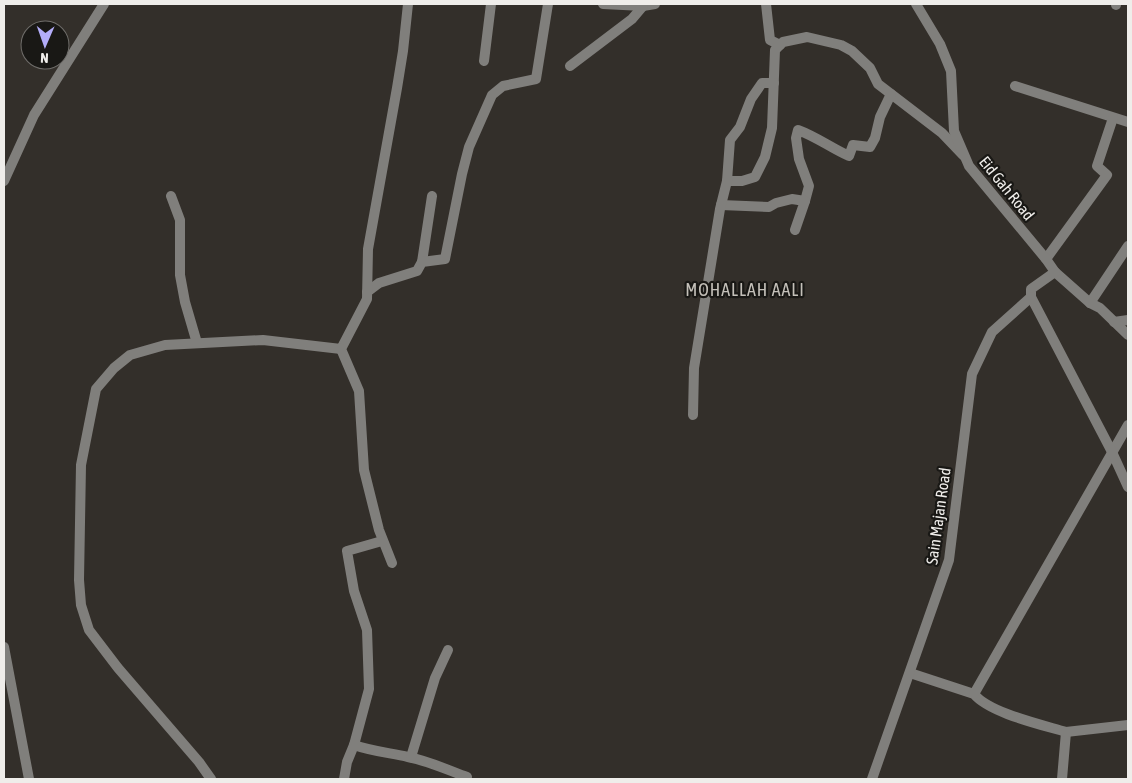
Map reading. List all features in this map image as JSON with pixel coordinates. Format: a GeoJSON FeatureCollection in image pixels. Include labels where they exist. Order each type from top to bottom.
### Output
{"type":"FeatureCollection","features":[{"type":"Feature","properties":{"kind":"street"},"geometry":{"type":"LineString","coordinates":[[4,180],[34,115],[104,4]]}},
{"type":"Feature","properties":{"kind":"street"},"geometry":{"type":"LineString","coordinates":[[341,349],[367,299],[368,249],[399,79],[408,4]]}},
{"type":"Feature","properties":{"kind":"street"},"geometry":{"type":"LineString","coordinates":[[484,61],[491,4]]}},
{"type":"Feature","properties":{"kind":"street"},"geometry":{"type":"LineString","coordinates":[[422,262],[445,259],[469,147],[492,95],[503,86],[536,79],[548,4]]}},
{"type":"Feature","properties":{"kind":"street"},"geometry":{"type":"LineString","coordinates":[[603,4],[643,6],[655,4]]}},
{"type":"Feature","properties":{"kind":"street"},"geometry":{"type":"LineString","coordinates":[[766,4],[770,40],[780,45]]}},
{"type":"Feature","properties":{"kind":"street","name":"Eid Gah Road"},"geometry":{"type":"LineString","coordinates":[[916,4],[940,44],[951,71],[954,131],[969,166],[1055,272],[1090,303],[1100,308],[1128,336]]}},
{"type":"Feature","properties":{"kind":"street"},"geometry":{"type":"LineString","coordinates":[[570,66],[632,19],[643,6]]}},
{"type":"Feature","properties":{"kind":"street"},"geometry":{"type":"LineString","coordinates":[[726,181],[742,181],[755,176],[765,157],[772,128],[775,50],[783,42],[807,37],[841,45],[852,51],[870,68],[878,84],[942,133],[964,155]]}},
{"type":"Feature","properties":{"kind":"street"},"geometry":{"type":"LineString","coordinates":[[693,415],[694,368],[726,181],[730,140],[740,127],[752,99],[762,83],[774,83]]}},
{"type":"Feature","properties":{"kind":"street"},"geometry":{"type":"LineString","coordinates":[[1014,86],[1128,122]]}},
{"type":"Feature","properties":{"kind":"street"},"geometry":{"type":"LineString","coordinates":[[795,230],[809,186],[799,159],[796,138],[798,130],[815,136],[837,151],[849,156],[853,145],[870,148],[875,138],[880,117],[891,94]]}},
{"type":"Feature","properties":{"kind":"street"},"geometry":{"type":"LineString","coordinates":[[1046,259],[1107,175],[1096,166],[1113,118]]}},
{"type":"Feature","properties":{"kind":"street"},"geometry":{"type":"LineString","coordinates":[[171,196],[180,220],[180,276],[197,343]]}},
{"type":"Feature","properties":{"kind":"street"},"geometry":{"type":"LineString","coordinates":[[367,292],[379,283],[417,271],[422,262],[432,196]]}},
{"type":"Feature","properties":{"kind":"street"},"geometry":{"type":"LineString","coordinates":[[721,205],[769,207],[792,199],[805,201]]}},
{"type":"Feature","properties":{"kind":"street"},"geometry":{"type":"LineString","coordinates":[[1090,303],[1128,246]]}},
{"type":"Feature","properties":{"kind":"street","name":"Sain Majan Road"},"geometry":{"type":"LineString","coordinates":[[872,779],[949,560],[972,374],[992,332],[1031,297],[1031,289],[1055,272]]}},
{"type":"Feature","properties":{"kind":"street"},"geometry":{"type":"LineString","coordinates":[[1031,297],[1112,452],[1128,487]]}},
{"type":"Feature","properties":{"kind":"street"},"geometry":{"type":"LineString","coordinates":[[1114,322],[1128,320]]}},
{"type":"Feature","properties":{"kind":"street"},"geometry":{"type":"LineString","coordinates":[[211,779],[199,762],[118,668],[89,630],[81,605],[79,580],[81,465],[96,389],[114,368],[130,355],[164,346],[264,340],[341,349]]}},
{"type":"Feature","properties":{"kind":"street"},"geometry":{"type":"LineString","coordinates":[[341,349],[359,391],[364,470],[370,500],[382,541],[392,563]]}},
{"type":"Feature","properties":{"kind":"street"},"geometry":{"type":"LineString","coordinates":[[974,694],[1128,425]]}},
{"type":"Feature","properties":{"kind":"street"},"geometry":{"type":"LineString","coordinates":[[344,779],[347,762],[354,744],[369,689],[367,630],[354,591],[347,551],[382,541]]}},
{"type":"Feature","properties":{"kind":"street"},"geometry":{"type":"LineString","coordinates":[[4,647],[29,779]]}},
{"type":"Feature","properties":{"kind":"street"},"geometry":{"type":"LineString","coordinates":[[411,757],[434,678],[448,650]]}},
{"type":"Feature","properties":{"kind":"street"},"geometry":{"type":"LineString","coordinates":[[910,673],[974,694],[980,701],[1015,716],[1066,732],[1128,724]]}},
{"type":"Feature","properties":{"kind":"street"},"geometry":{"type":"LineString","coordinates":[[1062,779],[1066,732]]}},
{"type":"Feature","properties":{"kind":"street"},"geometry":{"type":"LineString","coordinates":[[354,744],[364,748],[411,757],[467,777]]}},
{"type":"Feature","properties":{"kind":"district","name":"MOHALLAH AALI"},"geometry":{"type":"Point","coordinates":[745,289]}}]}
